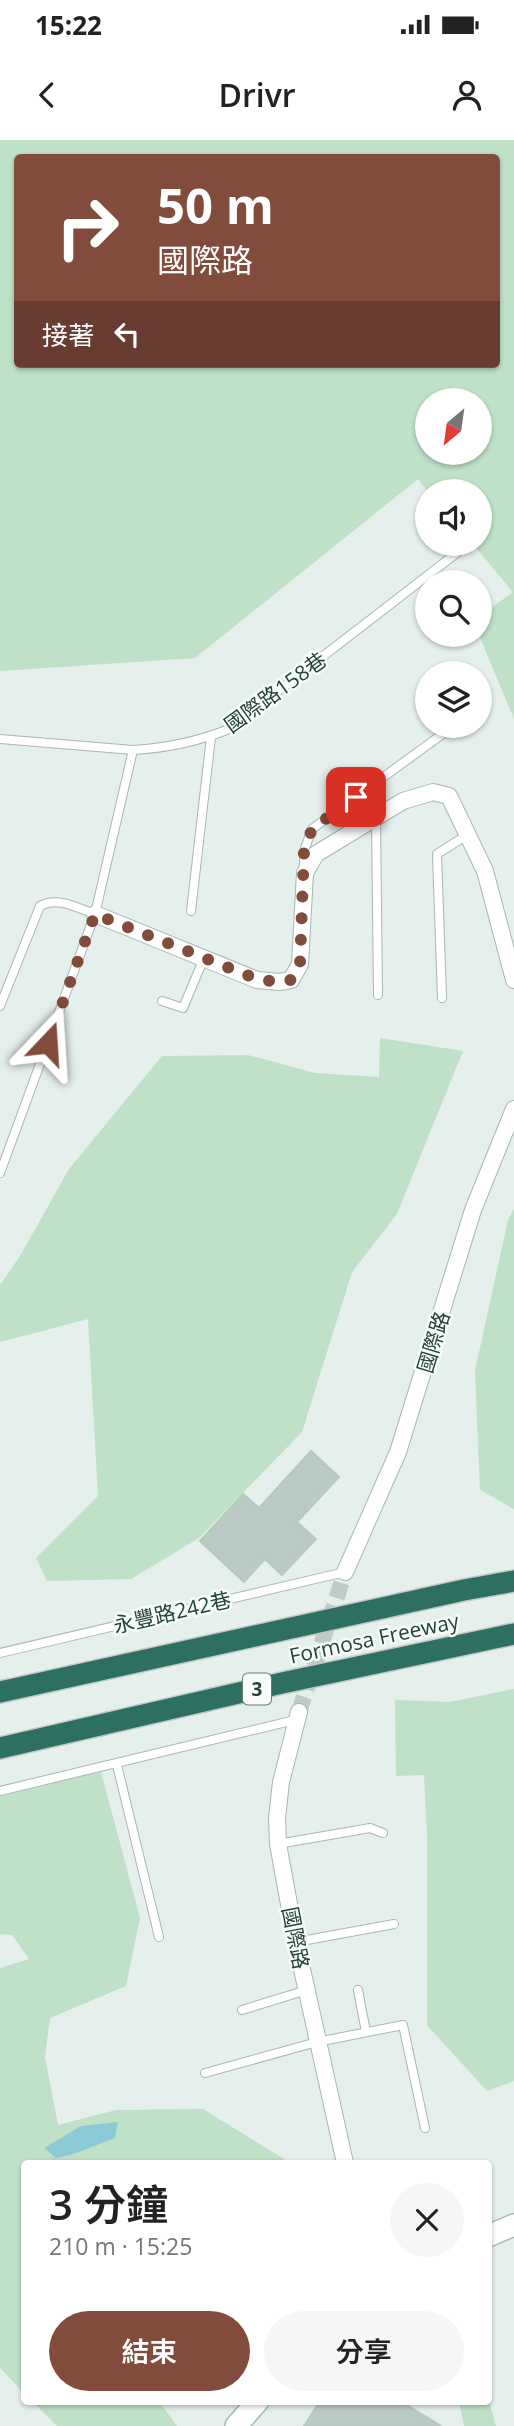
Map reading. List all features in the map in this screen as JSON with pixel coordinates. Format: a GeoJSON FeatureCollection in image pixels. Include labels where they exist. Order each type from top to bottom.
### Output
{"type":"FeatureCollection","features":[{"type":"Feature","properties":{"kind":"highway","name":"Formosa Freeway"},"geometry":{"type":"LineString","coordinates":[[0,1692],[514,1581]]}},
{"type":"Feature","properties":{"kind":"highway","name":"Formosa Freeway"},"geometry":{"type":"LineString","coordinates":[[0,1748],[295,1680],[514,1634]]}},
{"type":"Feature","properties":{"kind":"street"},"geometry":{"type":"LineString","coordinates":[[95,914],[257,979],[279,982],[291,980],[300,964],[304,873],[316,854],[403,801],[433,792],[449,796],[485,871],[514,980]]}},
{"type":"Feature","properties":{"kind":"street","name":"國際路"},"geometry":{"type":"LineString","coordinates":[[345,1573],[398,1452],[473,1210],[514,1109]]}},
{"type":"Feature","properties":{"kind":"street","name":"國際路"},"geometry":{"type":"LineString","coordinates":[[297,1716],[281,1782],[277,1818],[278,1844],[317,2042],[344,2160]]}},
{"type":"Feature","properties":{"kind":"street"},"geometry":{"type":"LineString","coordinates":[[492,2234],[514,2225]]}},
{"type":"Feature","properties":{"kind":"street"},"geometry":{"type":"LineString","coordinates":[[236,2426],[254,2405]]}},
{"type":"Feature","properties":{"kind":"lane","name":"國際路158巷"},"geometry":{"type":"LineString","coordinates":[[0,739],[133,750],[168,748],[211,737],[229,729],[453,556]]}},
{"type":"Feature","properties":{"kind":"lane"},"geometry":{"type":"LineString","coordinates":[[191,911],[211,737]]}},
{"type":"Feature","properties":{"kind":"lane"},"geometry":{"type":"LineString","coordinates":[[304,873],[304,851],[312,829],[437,738]]}},
{"type":"Feature","properties":{"kind":"lane"},"geometry":{"type":"LineString","coordinates":[[0,1173],[95,914],[133,750]]}},
{"type":"Feature","properties":{"kind":"lane"},"geometry":{"type":"LineString","coordinates":[[376,818],[378,995]]}},
{"type":"Feature","properties":{"kind":"lane"},"geometry":{"type":"LineString","coordinates":[[442,998],[437,854],[467,835]]}},
{"type":"Feature","properties":{"kind":"lane"},"geometry":{"type":"LineString","coordinates":[[0,1006],[40,906],[48,901],[57,901],[95,914]]}},
{"type":"Feature","properties":{"kind":"lane"},"geometry":{"type":"LineString","coordinates":[[162,1001],[183,1008],[204,958]]}},
{"type":"Feature","properties":{"kind":"lane","name":"永豐路242巷"},"geometry":{"type":"LineString","coordinates":[[0,1653],[345,1573]]}},
{"type":"Feature","properties":{"kind":"lane"},"geometry":{"type":"LineString","coordinates":[[0,1791],[117,1765],[297,1716]]}},
{"type":"Feature","properties":{"kind":"lane"},"geometry":{"type":"LineString","coordinates":[[117,1765],[159,1937]]}},
{"type":"Feature","properties":{"kind":"lane"},"geometry":{"type":"LineString","coordinates":[[278,1844],[370,1828],[383,1833]]}},
{"type":"Feature","properties":{"kind":"lane"},"geometry":{"type":"LineString","coordinates":[[296,1941],[394,1924]]}},
{"type":"Feature","properties":{"kind":"lane"},"geometry":{"type":"LineString","coordinates":[[242,2010],[307,1990]]}},
{"type":"Feature","properties":{"kind":"lane"},"geometry":{"type":"LineString","coordinates":[[358,1990],[366,2032]]}},
{"type":"Feature","properties":{"kind":"lane"},"geometry":{"type":"LineString","coordinates":[[205,2073],[317,2042],[404,2025],[425,2128]]}},
{"type":"Feature","properties":{"kind":"green space"},"geometry":{"type":"Polygon","coordinates":[[[0,140],[514,140],[514,719],[484,647],[492,647],[492,607],[513,592],[483,556],[492,556],[492,479],[415,479],[195,658],[0,671],[0,140]]]}},
{"type":"Feature","properties":{"kind":"green space"},"geometry":{"type":"Polygon","coordinates":[[[380,1038],[463,1051],[397,1214],[352,1272],[302,1432],[199,1538],[131,1579],[47,1581],[36,1558],[98,1496],[88,1319],[0,1342],[0,1285],[20,1256],[69,1169],[162,1056],[248,1055],[315,1073],[379,1077],[380,1038]]]}},
{"type":"Feature","properties":{"kind":"green space"},"geometry":{"type":"Polygon","coordinates":[[[514,1209],[514,1509],[480,1490],[475,1371],[508,1220],[514,1209]]]}},
{"type":"Feature","properties":{"kind":"green space"},"geometry":{"type":"Polygon","coordinates":[[[514,1689],[514,2081],[487,2091],[427,2025],[427,1834],[424,1775],[396,1776],[395,1700],[450,1702],[514,1689]]]}},
{"type":"Feature","properties":{"kind":"green space"},"geometry":{"type":"Polygon","coordinates":[[[101,1772],[140,1918],[126,1986],[50,2018],[45,2057],[58,2125],[116,2110],[203,2109],[284,2160],[21,2160],[21,2390],[0,2368],[0,1968],[29,1959],[12,1935],[0,1934],[0,1794],[101,1772]]]}},
{"type":"Feature","properties":{"kind":"green space"},"geometry":{"type":"Polygon","coordinates":[[[36,2405],[162,2405],[177,2426],[57,2426],[36,2405]]]}},
{"type":"Feature","properties":{"kind":"green space"},"geometry":{"type":"Polygon","coordinates":[[[460,2405],[490,2405],[496,2426],[464,2426],[460,2405]]]}},
{"type":"Feature","properties":{"kind":"water"},"geometry":{"type":"Polygon","coordinates":[[[118,2122],[115,2138],[64,2157],[56,2158],[44,2148],[81,2126],[118,2122]]]}},
{"type":"Feature","properties":{"kind":"building"},"geometry":{"type":"Polygon","coordinates":[[[311,1451],[339,1477],[297,1522],[316,1539],[282,1575],[265,1559],[244,1582],[200,1541],[243,1494],[259,1508],[311,1451]]]}},
{"type":"Feature","properties":{"kind":"building"},"geometry":{"type":"Polygon","coordinates":[[[317,2405],[407,2405],[441,2426],[304,2426],[317,2405]]]}},
{"type":"Feature","properties":{"kind":"tunnel"},"geometry":{"type":"LineString","coordinates":[[299,1712],[345,1572]]}},
{"type":"Feature","properties":{"kind":"route"},"geometry":{"type":"LineString","coordinates":[[48,1043],[95,914],[257,979],[279,982],[291,980],[300,964],[304,851],[312,829],[356,797]]}}]}
